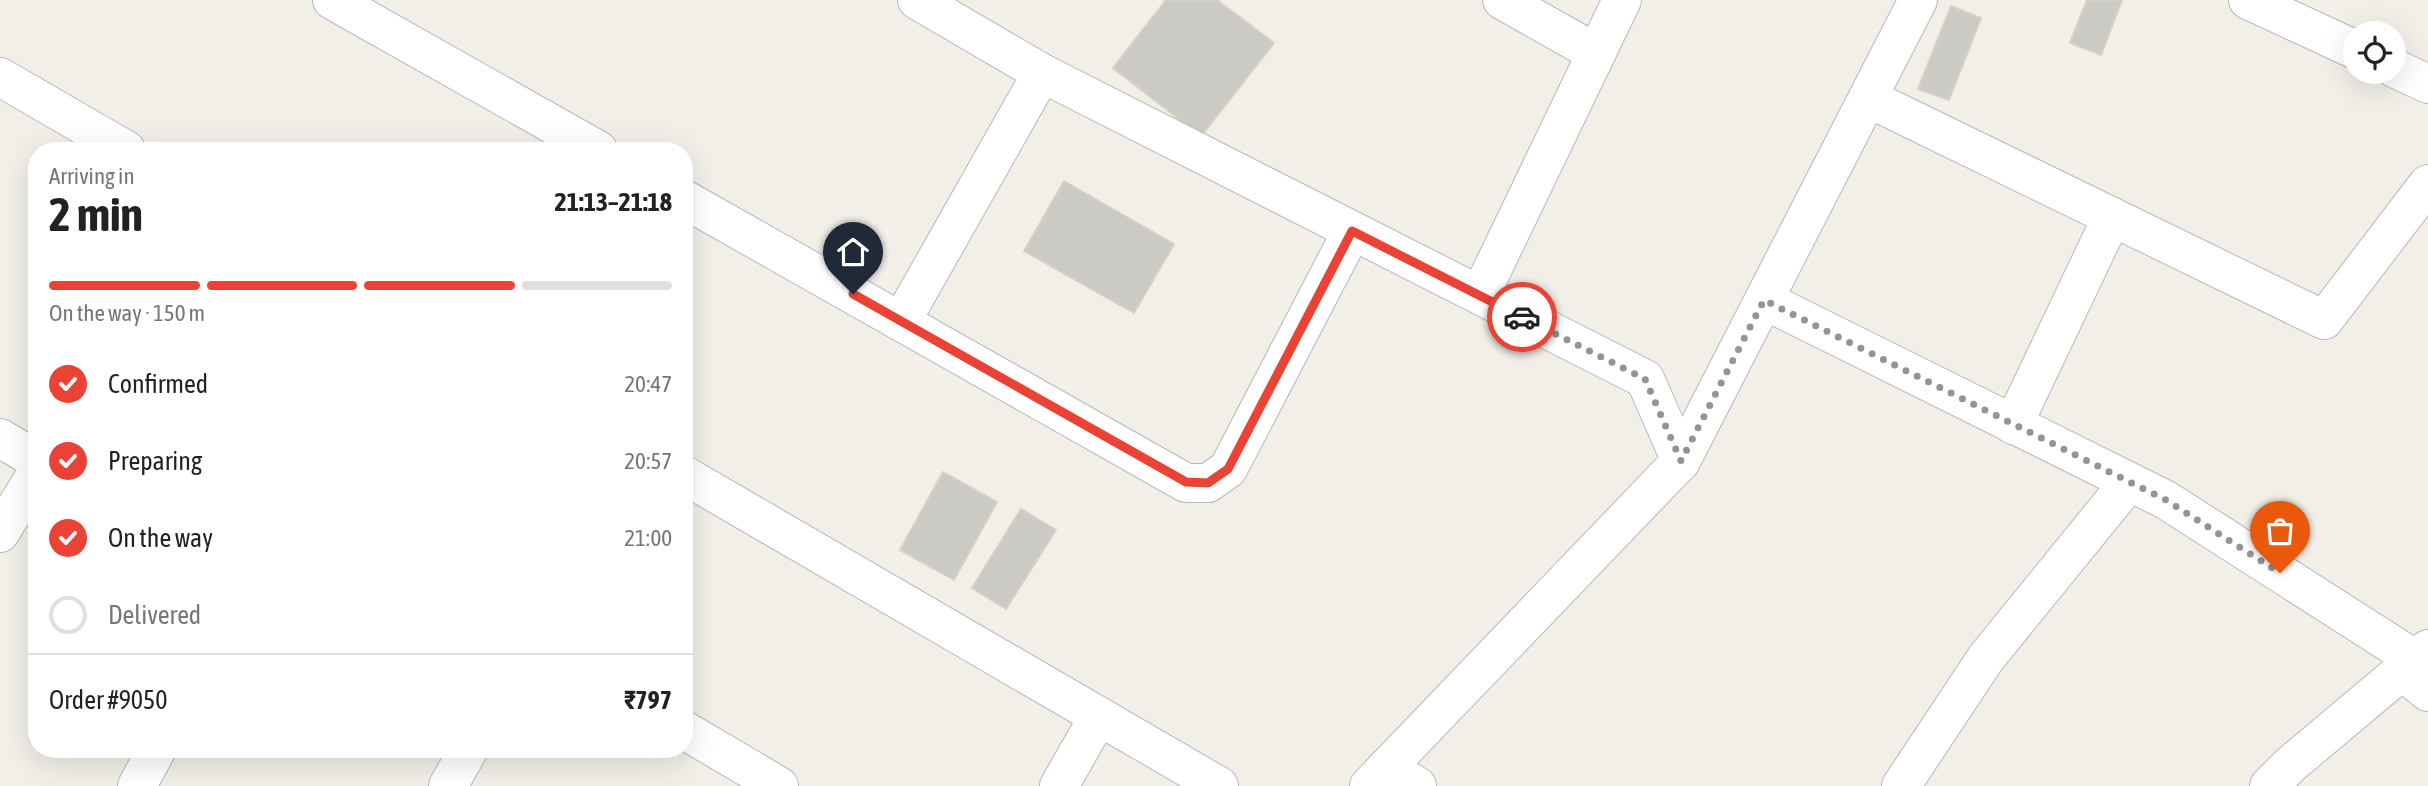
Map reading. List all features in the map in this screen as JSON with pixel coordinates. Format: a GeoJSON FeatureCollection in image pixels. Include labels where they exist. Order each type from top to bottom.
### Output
{"type":"FeatureCollection","features":[{"type":"Feature","properties":{"kind":"street"},"geometry":{"type":"LineString","coordinates":[[332,0],[584,142]]}},
{"type":"Feature","properties":{"kind":"street"},"geometry":{"type":"LineString","coordinates":[[918,0],[1042,73],[1645,379],[1681,461]]}},
{"type":"Feature","properties":{"kind":"street"},"geometry":{"type":"LineString","coordinates":[[1502,0],[1596,53]]}},
{"type":"Feature","properties":{"kind":"street"},"geometry":{"type":"LineString","coordinates":[[1480,295],[1622,0]]}},
{"type":"Feature","properties":{"kind":"street"},"geometry":{"type":"LineString","coordinates":[[1390,780],[1681,461],[1918,0]]}},
{"type":"Feature","properties":{"kind":"street"},"geometry":{"type":"LineString","coordinates":[[2248,0],[2343,44]]}},
{"type":"Feature","properties":{"kind":"street"},"geometry":{"type":"LineString","coordinates":[[901,322],[1042,73]]}},
{"type":"Feature","properties":{"kind":"street"},"geometry":{"type":"LineString","coordinates":[[2406,74],[2428,84]]}},
{"type":"Feature","properties":{"kind":"street"},"geometry":{"type":"LineString","coordinates":[[0,77],[112,142]]}},
{"type":"Feature","properties":{"kind":"street"},"geometry":{"type":"LineString","coordinates":[[1868,98],[2324,320],[2428,184]]}},
{"type":"Feature","properties":{"kind":"street"},"geometry":{"type":"LineString","coordinates":[[693,204],[1186,482],[1208,483],[1228,469],[1352,231]]}},
{"type":"Feature","properties":{"kind":"street"},"geometry":{"type":"LineString","coordinates":[[2013,425],[2112,217]]}},
{"type":"Feature","properties":{"kind":"street"},"geometry":{"type":"LineString","coordinates":[[1764,300],[2166,500],[2418,668],[2290,765],[2269,786]]}},
{"type":"Feature","properties":{"kind":"street"},"geometry":{"type":"LineString","coordinates":[[0,438],[28,455]]}},
{"type":"Feature","properties":{"kind":"street"},"geometry":{"type":"LineString","coordinates":[[693,480],[1219,786]]}},
{"type":"Feature","properties":{"kind":"street"},"geometry":{"type":"LineString","coordinates":[[1901,786],[1986,658],[2129,482]]}},
{"type":"Feature","properties":{"kind":"street"},"geometry":{"type":"LineString","coordinates":[[0,533],[28,488]]}},
{"type":"Feature","properties":{"kind":"street"},"geometry":{"type":"LineString","coordinates":[[1059,786],[1099,716]]}},
{"type":"Feature","properties":{"kind":"street"},"geometry":{"type":"LineString","coordinates":[[693,735],[779,786]]}},
{"type":"Feature","properties":{"kind":"street"},"geometry":{"type":"LineString","coordinates":[[137,786],[152,758]]}},
{"type":"Feature","properties":{"kind":"street"},"geometry":{"type":"LineString","coordinates":[[448,786],[465,758]]}},
{"type":"Feature","properties":{"kind":"building"},"geometry":{"type":"Polygon","coordinates":[[[1166,0],[1217,0],[1274,43],[1201,136],[1113,68],[1166,0]]]}},
{"type":"Feature","properties":{"kind":"building"},"geometry":{"type":"Polygon","coordinates":[[[2087,0],[2122,0],[2101,55],[2070,43],[2087,0]]]}},
{"type":"Feature","properties":{"kind":"building"},"geometry":{"type":"Polygon","coordinates":[[[1951,6],[1981,18],[1949,100],[1918,89],[1951,6]]]}},
{"type":"Feature","properties":{"kind":"building"},"geometry":{"type":"Polygon","coordinates":[[[1064,181],[1174,244],[1134,313],[1024,251],[1064,181]]]}},
{"type":"Feature","properties":{"kind":"building"},"geometry":{"type":"Polygon","coordinates":[[[943,472],[997,502],[954,580],[900,550],[943,472]]]}},
{"type":"Feature","properties":{"kind":"building"},"geometry":{"type":"Polygon","coordinates":[[[1021,509],[1056,530],[1006,609],[972,588],[1021,509]]]}},
{"type":"Feature","properties":{"kind":"way so far"},"geometry":{"type":"LineString","coordinates":[[1522,317],[1645,379],[1681,461],[1764,300],[2166,500],[2280,573]]}},
{"type":"Feature","properties":{"kind":"route"},"geometry":{"type":"LineString","coordinates":[[853,294],[1186,482],[1208,483],[1228,469],[1352,231],[1522,317]]}}]}
